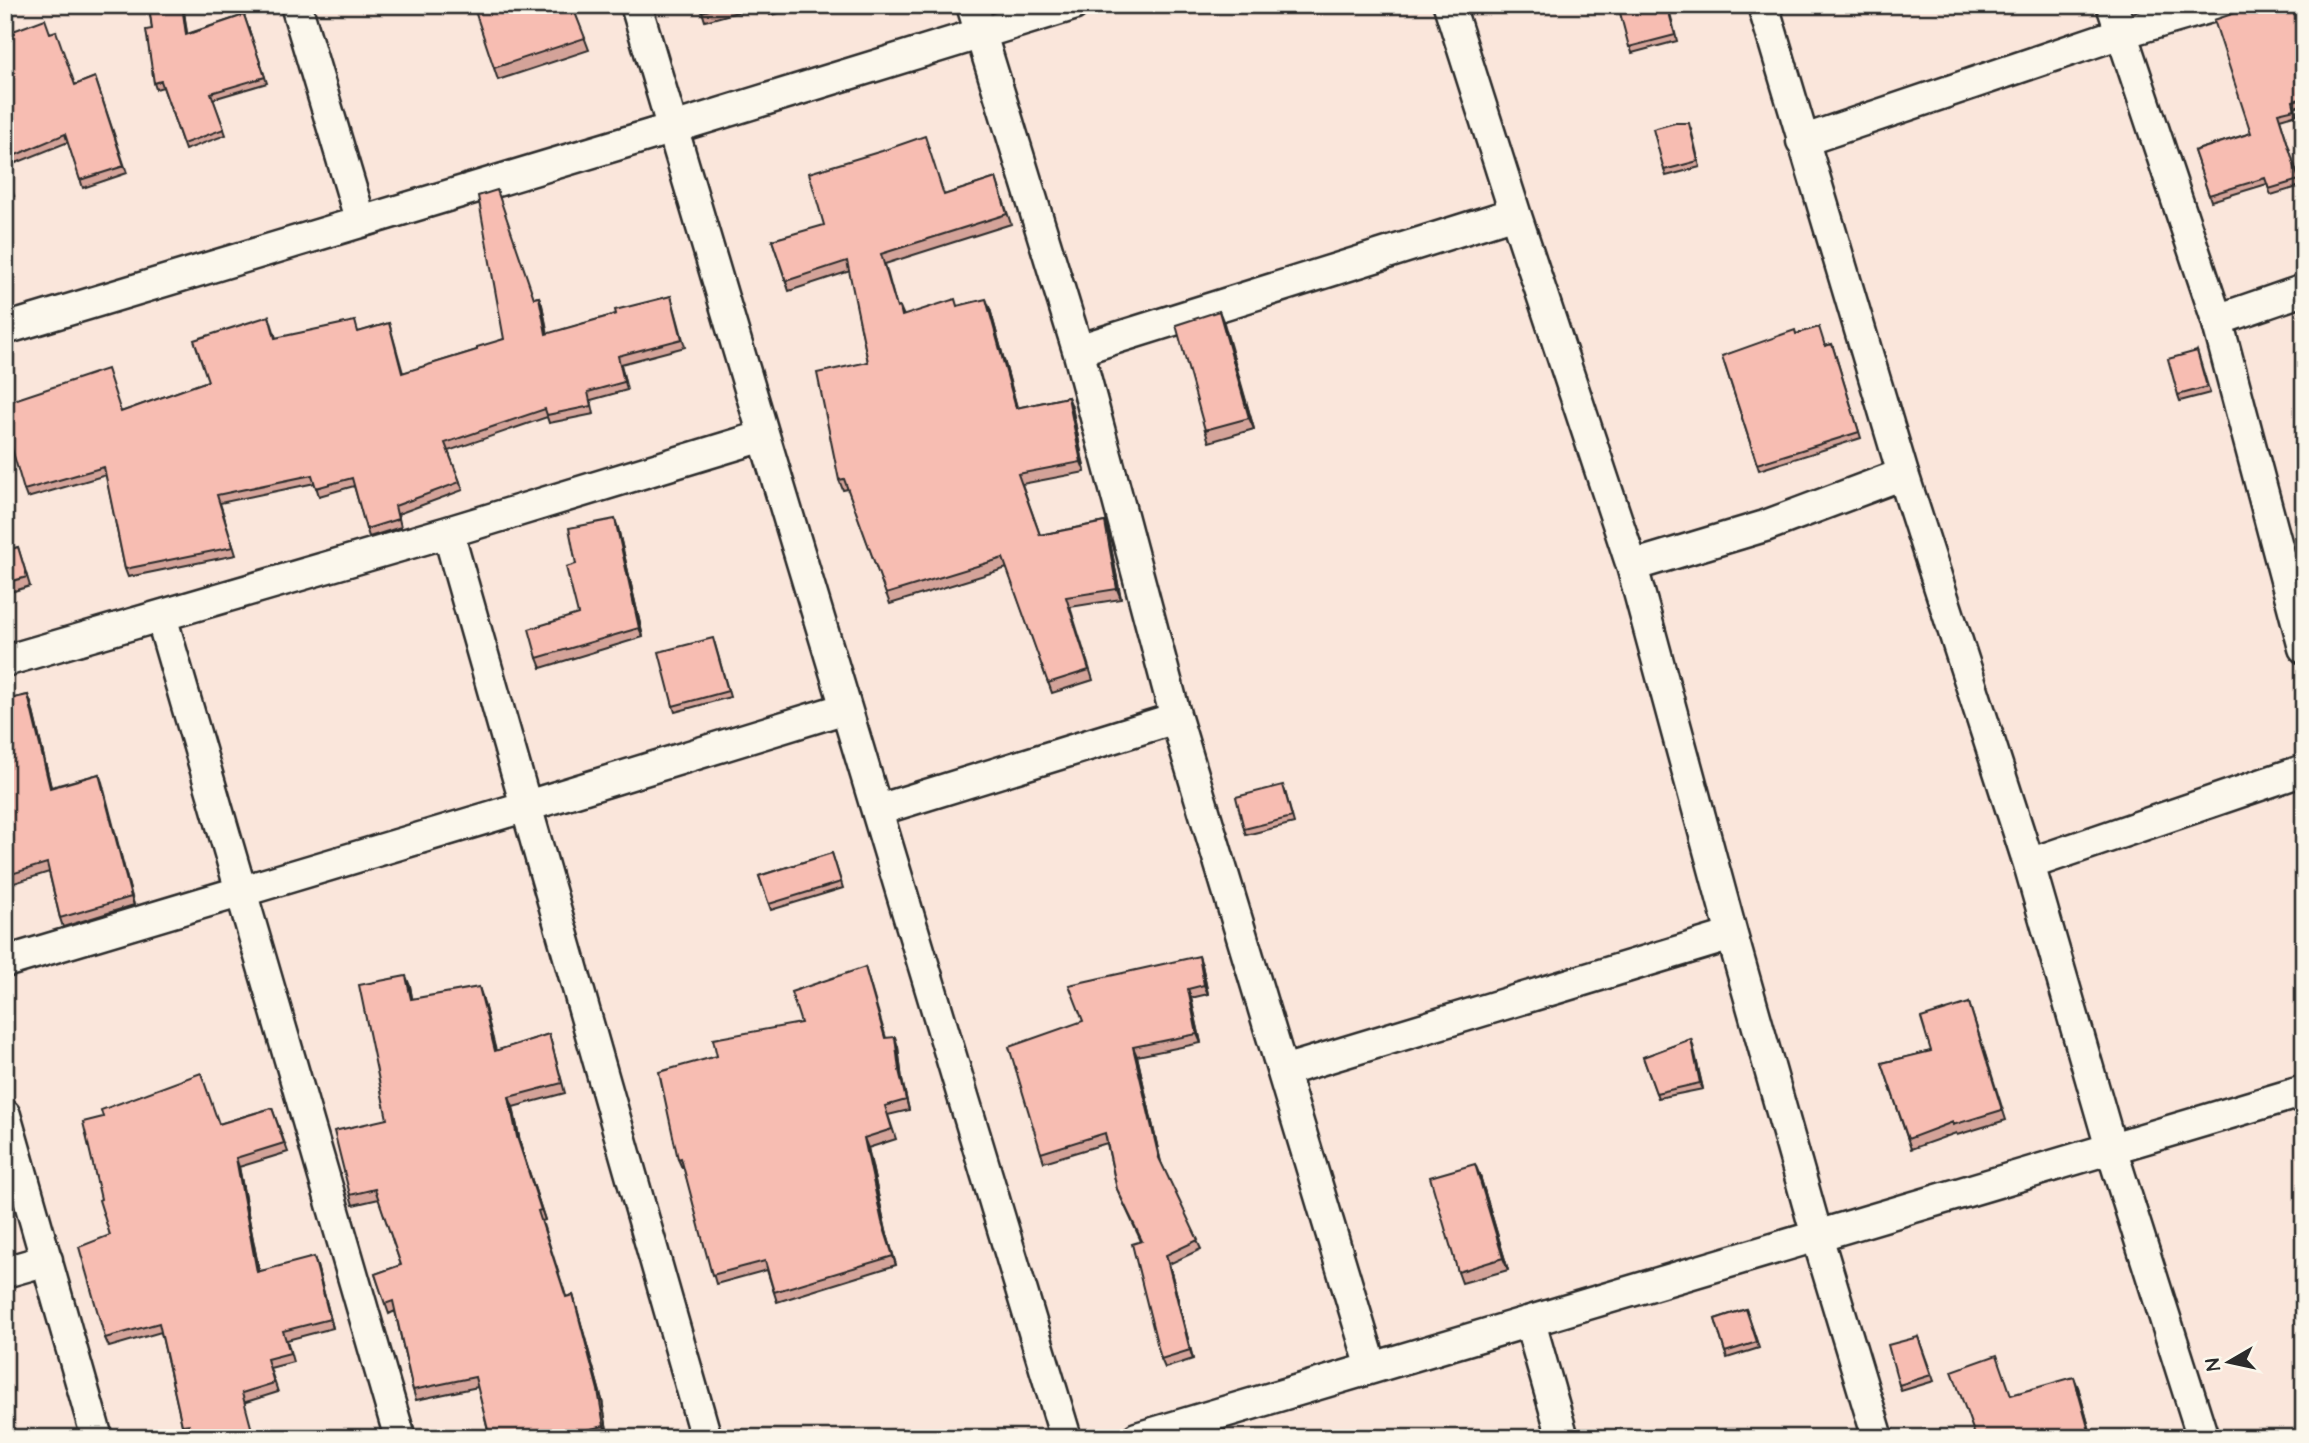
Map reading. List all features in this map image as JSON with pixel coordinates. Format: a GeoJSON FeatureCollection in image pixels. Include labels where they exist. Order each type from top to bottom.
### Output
{"type":"FeatureCollection","features":[{"type":"Feature","properties":{"kind":"street"},"geometry":{"type":"LineString","coordinates":[[296,5],[362,222]]}},
{"type":"Feature","properties":{"kind":"street"},"geometry":{"type":"LineString","coordinates":[[636,5],[1066,1438]]}},
{"type":"Feature","properties":{"kind":"street"},"geometry":{"type":"LineString","coordinates":[[972,5],[1078,349],[1176,718],[1372,1368]]}},
{"type":"Feature","properties":{"kind":"street"},"geometry":{"type":"LineString","coordinates":[[5,329],[1073,5]]}},
{"type":"Feature","properties":{"kind":"street"},"geometry":{"type":"LineString","coordinates":[[1450,5],[1515,214],[1632,566],[1732,935],[1817,1236],[1878,1438]]}},
{"type":"Feature","properties":{"kind":"street"},"geometry":{"type":"LineString","coordinates":[[1763,5],[1903,474],[2029,864],[2111,1148],[2203,1438]]}},
{"type":"Feature","properties":{"kind":"street"},"geometry":{"type":"LineString","coordinates":[[2112,5],[2217,320],[2304,648]]}},
{"type":"Feature","properties":{"kind":"street"},"geometry":{"type":"LineString","coordinates":[[1802,141],[2121,33],[2218,5]]}},
{"type":"Feature","properties":{"kind":"street"},"geometry":{"type":"LineString","coordinates":[[1078,349],[1515,214]]}},
{"type":"Feature","properties":{"kind":"street"},"geometry":{"type":"LineString","coordinates":[[2217,320],[2304,290]]}},
{"type":"Feature","properties":{"kind":"street"},"geometry":{"type":"LineString","coordinates":[[5,661],[448,532],[764,436]]}},
{"type":"Feature","properties":{"kind":"street"},"geometry":{"type":"LineString","coordinates":[[1632,566],[1765,526],[1903,474]]}},
{"type":"Feature","properties":{"kind":"street"},"geometry":{"type":"LineString","coordinates":[[448,532],[706,1438]]}},
{"type":"Feature","properties":{"kind":"street"},"geometry":{"type":"LineString","coordinates":[[160,616],[400,1438]]}},
{"type":"Feature","properties":{"kind":"street"},"geometry":{"type":"LineString","coordinates":[[5,962],[846,708]]}},
{"type":"Feature","properties":{"kind":"street"},"geometry":{"type":"LineString","coordinates":[[878,810],[1176,718]]}},
{"type":"Feature","properties":{"kind":"street"},"geometry":{"type":"LineString","coordinates":[[2029,864],[2304,770]]}},
{"type":"Feature","properties":{"kind":"street"},"geometry":{"type":"LineString","coordinates":[[1283,1071],[1732,935]]}},
{"type":"Feature","properties":{"kind":"street"},"geometry":{"type":"LineString","coordinates":[[1137,1438],[2304,1091]]}},
{"type":"Feature","properties":{"kind":"street"},"geometry":{"type":"LineString","coordinates":[[5,1115],[97,1438]]}},
{"type":"Feature","properties":{"kind":"street"},"geometry":{"type":"LineString","coordinates":[[5,1272],[47,1260]]}},
{"type":"Feature","properties":{"kind":"street"},"geometry":{"type":"LineString","coordinates":[[1530,1322],[1563,1438]]}},
{"type":"Feature","properties":{"kind":"building"},"geometry":{"type":"Polygon","coordinates":[[[149,5],[182,5],[186,35],[244,15],[265,77],[211,93],[224,129],[183,144],[161,81],[154,83],[146,30],[152,29],[149,5]]]}},
{"type":"Feature","properties":{"kind":"building"},"geometry":{"type":"Polygon","coordinates":[[[473,5],[572,5],[585,38],[494,68],[473,5]]]}},
{"type":"Feature","properties":{"kind":"building"},"geometry":{"type":"Polygon","coordinates":[[[700,5],[728,5],[702,12],[700,5]]]}},
{"type":"Feature","properties":{"kind":"building"},"geometry":{"type":"Polygon","coordinates":[[[1618,5],[1667,5],[1675,35],[1629,47],[1618,5]]]}},
{"type":"Feature","properties":{"kind":"building"},"geometry":{"type":"Polygon","coordinates":[[[2259,5],[2304,5],[2304,98],[2293,101],[2295,109],[2278,113],[2299,180],[2269,189],[2265,178],[2209,195],[2194,151],[2251,133],[2214,20],[2259,5]]]}},
{"type":"Feature","properties":{"kind":"building"},"geometry":{"type":"Polygon","coordinates":[[[45,19],[50,33],[56,31],[75,85],[95,77],[124,166],[80,180],[65,134],[9,158],[5,149],[5,34],[45,19]]]}},
{"type":"Feature","properties":{"kind":"building"},"geometry":{"type":"Polygon","coordinates":[[[1675,123],[1689,123],[1698,161],[1664,170],[1653,129],[1675,123]]]}},
{"type":"Feature","properties":{"kind":"building"},"geometry":{"type":"Polygon","coordinates":[[[925,136],[944,195],[996,178],[1007,214],[881,254],[897,308],[900,307],[902,316],[955,299],[957,306],[986,299],[1016,408],[1068,397],[1081,462],[1018,474],[1040,535],[1105,522],[1117,589],[1066,597],[1089,670],[1048,683],[1003,558],[886,594],[844,479],[839,480],[817,373],[868,362],[847,261],[786,281],[772,240],[824,225],[809,173],[925,136]]]}},
{"type":"Feature","properties":{"kind":"building"},"geometry":{"type":"Polygon","coordinates":[[[5,171],[10,186],[5,188],[5,171]]]}},
{"type":"Feature","properties":{"kind":"building"},"geometry":{"type":"Polygon","coordinates":[[[497,190],[534,298],[539,297],[546,334],[616,314],[615,310],[671,296],[682,339],[618,356],[624,382],[588,392],[591,406],[547,415],[545,409],[445,443],[460,482],[395,506],[398,519],[366,529],[352,478],[316,488],[312,475],[217,495],[233,547],[125,569],[104,467],[24,490],[5,425],[5,403],[107,369],[121,412],[208,381],[194,340],[269,316],[275,338],[355,321],[358,332],[389,323],[402,373],[504,339],[478,196],[497,190]]]}},
{"type":"Feature","properties":{"kind":"building"},"geometry":{"type":"Polygon","coordinates":[[[1219,311],[1249,418],[1205,430],[1176,325],[1219,311]]]}},
{"type":"Feature","properties":{"kind":"building"},"geometry":{"type":"Polygon","coordinates":[[[1819,327],[1825,346],[1832,344],[1859,432],[1757,464],[1722,356],[1795,330],[1796,334],[1819,327]]]}},
{"type":"Feature","properties":{"kind":"building"},"geometry":{"type":"Polygon","coordinates":[[[2197,351],[2207,387],[2178,395],[2168,359],[2197,351]]]}},
{"type":"Feature","properties":{"kind":"building"},"geometry":{"type":"Polygon","coordinates":[[[615,519],[639,628],[537,658],[529,629],[578,614],[566,567],[576,564],[569,528],[615,519]]]}},
{"type":"Feature","properties":{"kind":"building"},"geometry":{"type":"Polygon","coordinates":[[[18,547],[27,577],[5,583],[5,551],[18,547]]]}},
{"type":"Feature","properties":{"kind":"building"},"geometry":{"type":"Polygon","coordinates":[[[713,638],[728,691],[673,706],[659,652],[713,638]]]}},
{"type":"Feature","properties":{"kind":"building"},"geometry":{"type":"Polygon","coordinates":[[[28,695],[50,788],[99,774],[131,897],[60,918],[47,863],[5,876],[5,700],[28,695]]]}},
{"type":"Feature","properties":{"kind":"building"},"geometry":{"type":"Polygon","coordinates":[[[1283,785],[1292,817],[1244,829],[1236,797],[1283,785]]]}},
{"type":"Feature","properties":{"kind":"building"},"geometry":{"type":"Polygon","coordinates":[[[832,853],[841,882],[769,904],[759,876],[832,853]]]}},
{"type":"Feature","properties":{"kind":"building"},"geometry":{"type":"Polygon","coordinates":[[[1199,956],[1204,985],[1188,989],[1197,1034],[1133,1047],[1159,1158],[1198,1240],[1166,1255],[1190,1350],[1161,1359],[1132,1244],[1142,1241],[1117,1189],[1105,1133],[1041,1153],[1009,1047],[1083,1021],[1069,985],[1199,956]]]}},
{"type":"Feature","properties":{"kind":"building"},"geometry":{"type":"Polygon","coordinates":[[[865,967],[885,1038],[895,1037],[906,1100],[885,1106],[892,1129],[864,1138],[882,1222],[893,1256],[774,1292],[765,1261],[712,1275],[681,1158],[678,1159],[659,1072],[717,1056],[713,1039],[801,1023],[791,992],[865,967]]]}},
{"type":"Feature","properties":{"kind":"building"},"geometry":{"type":"Polygon","coordinates":[[[406,976],[411,999],[479,987],[495,1051],[549,1034],[562,1083],[509,1097],[517,1137],[541,1210],[538,1211],[566,1297],[573,1295],[598,1390],[604,1426],[586,1430],[588,1438],[490,1438],[475,1377],[413,1390],[393,1301],[385,1304],[375,1274],[401,1265],[375,1189],[350,1195],[334,1131],[387,1119],[359,985],[406,976]]]}},
{"type":"Feature","properties":{"kind":"building"},"geometry":{"type":"Polygon","coordinates":[[[1969,1003],[2002,1110],[1953,1125],[1953,1122],[1908,1139],[1882,1063],[1931,1051],[1921,1018],[1969,1003]]]}},
{"type":"Feature","properties":{"kind":"building"},"geometry":{"type":"Polygon","coordinates":[[[1691,1039],[1700,1083],[1656,1093],[1643,1057],[1691,1039]]]}},
{"type":"Feature","properties":{"kind":"building"},"geometry":{"type":"Polygon","coordinates":[[[201,1073],[219,1124],[272,1108],[284,1143],[236,1158],[257,1272],[314,1257],[330,1319],[283,1331],[290,1353],[267,1359],[274,1383],[242,1393],[254,1438],[192,1438],[189,1424],[182,1425],[159,1323],[105,1338],[79,1247],[110,1235],[99,1200],[101,1199],[83,1122],[103,1117],[101,1110],[201,1073]]]}},
{"type":"Feature","properties":{"kind":"building"},"geometry":{"type":"Polygon","coordinates":[[[1475,1164],[1503,1258],[1458,1272],[1430,1177],[1475,1164]]]}},
{"type":"Feature","properties":{"kind":"building"},"geometry":{"type":"Polygon","coordinates":[[[1746,1309],[1757,1342],[1725,1352],[1715,1319],[1746,1309]]]}},
{"type":"Feature","properties":{"kind":"building"},"geometry":{"type":"Polygon","coordinates":[[[1918,1337],[1931,1375],[1899,1385],[1888,1345],[1918,1337]]]}},
{"type":"Feature","properties":{"kind":"building"},"geometry":{"type":"Polygon","coordinates":[[[1997,1355],[2011,1395],[2074,1377],[2089,1431],[2070,1438],[1976,1438],[1952,1371],[1997,1355]]]}}]}
